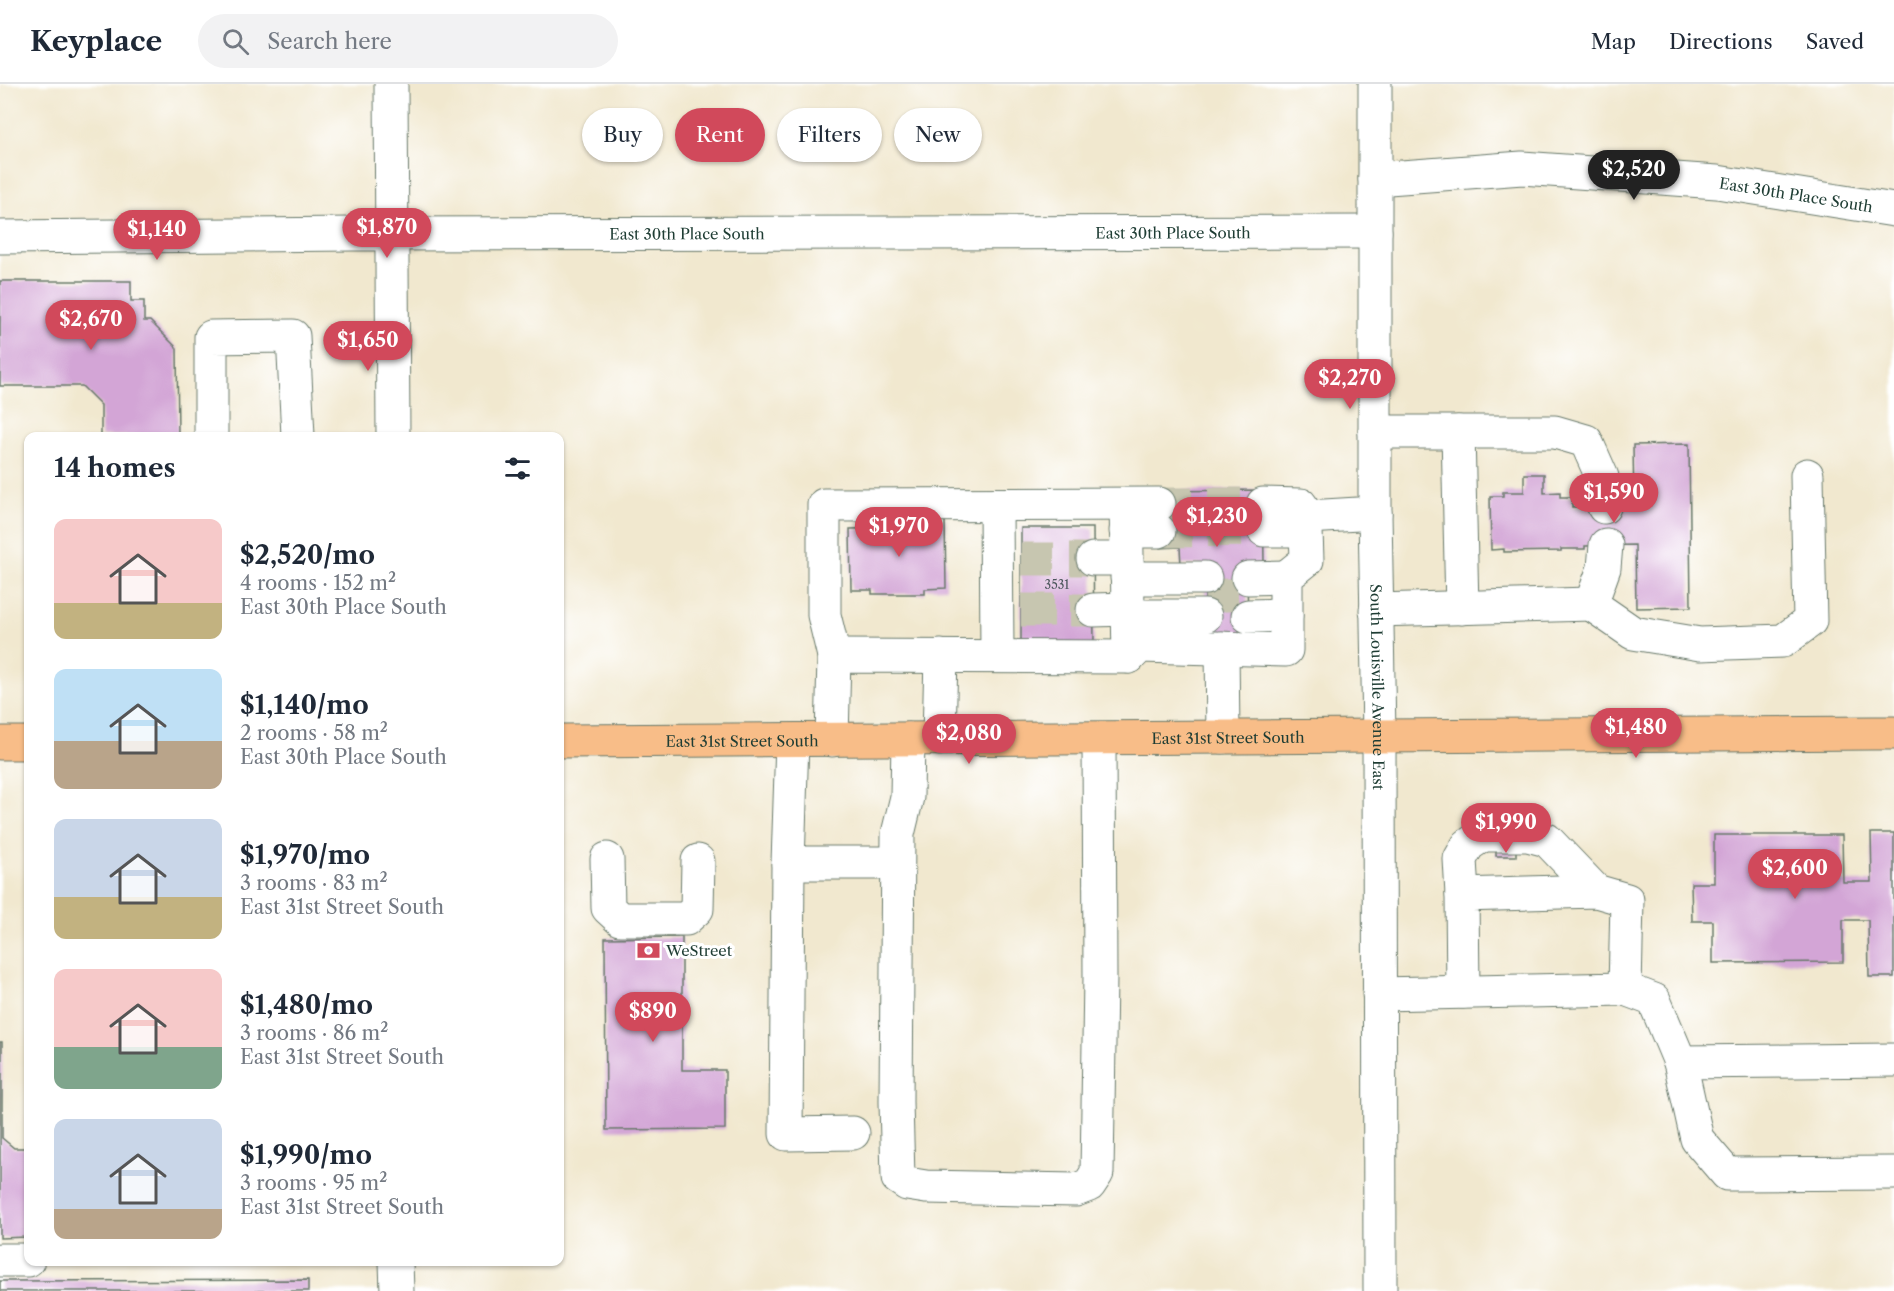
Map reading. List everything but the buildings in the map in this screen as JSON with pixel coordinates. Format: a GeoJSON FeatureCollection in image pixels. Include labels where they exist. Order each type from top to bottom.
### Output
{"type":"FeatureCollection","features":[{"type":"Feature","properties":{"kind":"main road","name":"East 31st Street South"},"geometry":{"type":"LineString","coordinates":[[564,741],[1099,740],[1378,735],[1894,732]]}},
{"type":"Feature","properties":{"kind":"main road"},"geometry":{"type":"LineString","coordinates":[[0,743],[24,743]]}},
{"type":"Feature","properties":{"kind":"street"},"geometry":{"type":"LineString","coordinates":[[391,84],[393,432]]}},
{"type":"Feature","properties":{"kind":"street","name":"South Louisville Avenue East"},"geometry":{"type":"LineString","coordinates":[[1375,84],[1380,1291]]}},
{"type":"Feature","properties":{"kind":"street","name":"East 30th Place South"},"geometry":{"type":"LineString","coordinates":[[1375,179],[1522,168],[1717,182],[1894,210]]}},
{"type":"Feature","properties":{"kind":"street","name":"East 30th Place South"},"geometry":{"type":"LineString","coordinates":[[0,237],[1376,232]]}},
{"type":"Feature","properties":{"kind":"street"},"geometry":{"type":"LineString","coordinates":[[211,432],[211,337],[293,336],[298,432]]}},
{"type":"Feature","properties":{"kind":"street"},"geometry":{"type":"LineString","coordinates":[[1376,432],[1555,432],[1586,441],[1602,477],[1604,507]]}},
{"type":"Feature","properties":{"kind":"street"},"geometry":{"type":"LineString","coordinates":[[1458,432],[1462,608]]}},
{"type":"Feature","properties":{"kind":"street"},"geometry":{"type":"LineString","coordinates":[[1376,610],[1591,604],[1633,633],[1700,644],[1783,641],[1810,621],[1808,475]]}},
{"type":"Feature","properties":{"kind":"street"},"geometry":{"type":"LineString","coordinates":[[832,740],[834,656],[825,615],[825,505],[996,505],[1127,571]]}},
{"type":"Feature","properties":{"kind":"street"},"geometry":{"type":"LineString","coordinates":[[996,505],[1009,559],[1009,610],[997,656]]}},
{"type":"Feature","properties":{"kind":"street"},"geometry":{"type":"LineString","coordinates":[[834,656],[1129,657],[1140,646],[1286,650],[1286,596],[1307,560],[1307,524],[1301,505],[1263,517]]}},
{"type":"Feature","properties":{"kind":"street"},"geometry":{"type":"LineString","coordinates":[[1307,524],[1375,513]]}},
{"type":"Feature","properties":{"kind":"street"},"geometry":{"type":"LineString","coordinates":[[1093,610],[1127,571],[1159,518]]}},
{"type":"Feature","properties":{"kind":"street"},"geometry":{"type":"LineString","coordinates":[[1591,604],[1604,568],[1606,545]]}},
{"type":"Feature","properties":{"kind":"street"},"geometry":{"type":"LineString","coordinates":[[1093,559],[1205,596]]}},
{"type":"Feature","properties":{"kind":"street"},"geometry":{"type":"LineString","coordinates":[[1127,571],[1129,657]]}},
{"type":"Feature","properties":{"kind":"street"},"geometry":{"type":"LineString","coordinates":[[1248,596],[1286,596]]}},
{"type":"Feature","properties":{"kind":"street"},"geometry":{"type":"LineString","coordinates":[[1222,648],[1223,737]]}},
{"type":"Feature","properties":{"kind":"street"},"geometry":{"type":"LineString","coordinates":[[941,656],[923,740],[898,834],[896,1102],[898,1178],[907,1184],[926,1187],[1076,1190],[1089,1185],[1097,1173],[1100,977],[1099,740]]}},
{"type":"Feature","properties":{"kind":"street"},"geometry":{"type":"LineString","coordinates":[[792,741],[788,863],[786,1134],[853,1133]]}},
{"type":"Feature","properties":{"kind":"street"},"geometry":{"type":"LineString","coordinates":[[1463,992],[1460,859],[1468,845],[1483,835],[1528,835],[1547,840],[1596,891]]}},
{"type":"Feature","properties":{"kind":"street"},"geometry":{"type":"LineString","coordinates":[[607,859],[608,908],[620,919],[686,919],[697,909],[698,861]]}},
{"type":"Feature","properties":{"kind":"street"},"geometry":{"type":"LineString","coordinates":[[788,863],[883,863]]}},
{"type":"Feature","properties":{"kind":"street"},"geometry":{"type":"LineString","coordinates":[[1462,895],[1596,891],[1627,900],[1625,989]]}},
{"type":"Feature","properties":{"kind":"street"},"geometry":{"type":"LineString","coordinates":[[1378,994],[1625,989],[1654,1000],[1680,1062],[1697,1139],[1727,1174],[1894,1173]]}},
{"type":"Feature","properties":{"kind":"street"},"geometry":{"type":"LineString","coordinates":[[1680,1062],[1894,1060]]}},
{"type":"Feature","properties":{"kind":"street"},"geometry":{"type":"LineString","coordinates":[[0,1260],[24,1260]]}},
{"type":"Feature","properties":{"kind":"street"},"geometry":{"type":"LineString","coordinates":[[396,1266],[397,1291]]}},
{"type":"Feature","properties":{"kind":"tunnel"},"geometry":{"type":"LineString","coordinates":[[1159,504],[1263,504]]}},
{"type":"Feature","properties":{"kind":"tunnel"},"geometry":{"type":"LineString","coordinates":[[1159,531],[1264,530]]}},
{"type":"Feature","properties":{"kind":"tunnel"},"geometry":{"type":"LineString","coordinates":[[1021,559],[1093,559]]}},
{"type":"Feature","properties":{"kind":"tunnel"},"geometry":{"type":"LineString","coordinates":[[1205,596],[1248,594]]}},
{"type":"Feature","properties":{"kind":"tunnel"},"geometry":{"type":"LineString","coordinates":[[1021,610],[1093,610]]}},
{"type":"Feature","properties":{"kind":"place","name":"WeStreet"},"geometry":{"type":"Point","coordinates":[648,950]}}]}
